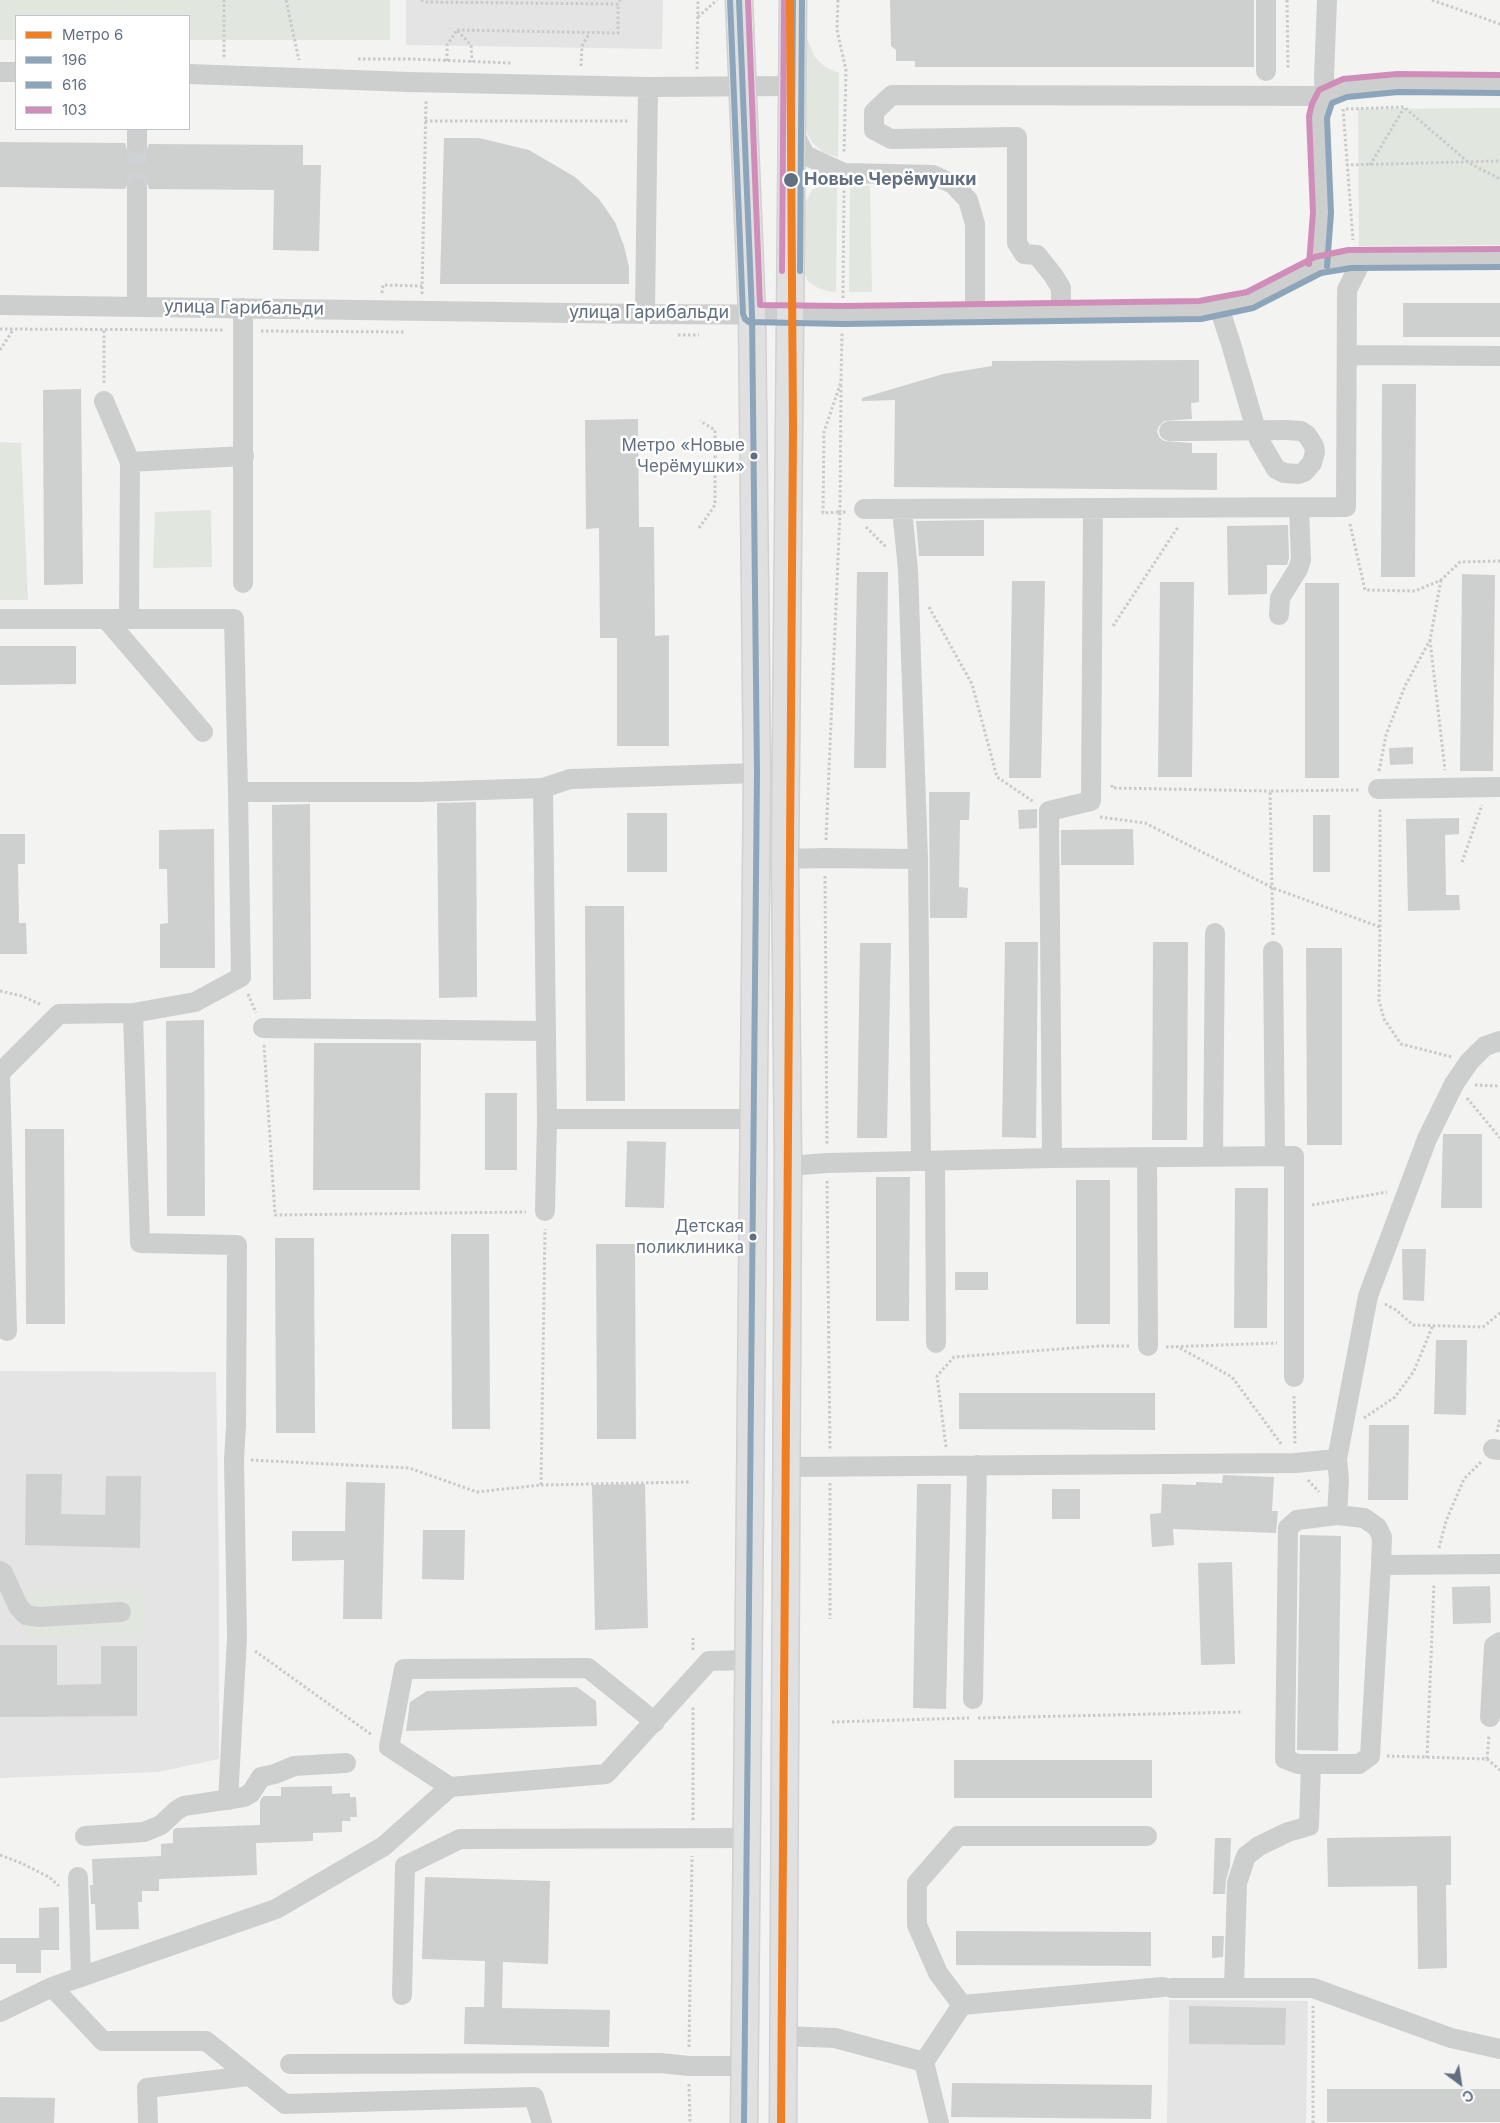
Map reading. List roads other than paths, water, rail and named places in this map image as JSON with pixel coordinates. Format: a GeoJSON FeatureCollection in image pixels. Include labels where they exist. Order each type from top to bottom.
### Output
{"type":"FeatureCollection","features":[{"type":"Feature","properties":{"kind":"main road"},"geometry":{"type":"LineString","coordinates":[[739,0],[752,314],[757,773],[752,1119],[744,2123]]}},
{"type":"Feature","properties":{"kind":"main road"},"geometry":{"type":"LineString","coordinates":[[783,2123],[788,1166],[785,859],[793,0]]}},
{"type":"Feature","properties":{"kind":"street"},"geometry":{"type":"LineString","coordinates":[[1266,0],[1266,71]]}},
{"type":"Feature","properties":{"kind":"street"},"geometry":{"type":"LineString","coordinates":[[1318,264],[1322,213],[1318,117],[1320,106],[1325,96],[1327,0]]}},
{"type":"Feature","properties":{"kind":"street"},"geometry":{"type":"LineString","coordinates":[[0,72],[15,72]]}},
{"type":"Feature","properties":{"kind":"street"},"geometry":{"type":"LineString","coordinates":[[190,74],[648,87],[793,86]]}},
{"type":"Feature","properties":{"kind":"street"},"geometry":{"type":"LineString","coordinates":[[1061,312],[1061,288],[1053,275],[1037,255],[1024,254],[1017,243],[1017,136],[891,139],[874,130],[874,112],[892,95],[1325,96],[1345,88],[1398,83],[1500,84]]}},
{"type":"Feature","properties":{"kind":"street"},"geometry":{"type":"LineString","coordinates":[[644,314],[648,87]]}},
{"type":"Feature","properties":{"kind":"street"},"geometry":{"type":"LineString","coordinates":[[792,129],[806,155],[844,172],[933,175],[953,184],[968,200],[975,224],[975,313]]}},
{"type":"Feature","properties":{"kind":"street"},"geometry":{"type":"LineString","coordinates":[[137,189],[138,307]]}},
{"type":"Feature","properties":{"kind":"street"},"geometry":{"type":"LineString","coordinates":[[860,515],[902,509],[1346,507],[1347,290],[1357,258]]}},
{"type":"Feature","properties":{"kind":"street","name":"улица Гарибальди"},"geometry":{"type":"LineString","coordinates":[[0,305],[843,315],[1200,310],[1250,300],[1318,264],[1357,258],[1500,258]]}},
{"type":"Feature","properties":{"kind":"street"},"geometry":{"type":"LineString","coordinates":[[1168,431],[1294,430],[1301,431],[1311,440],[1314,446],[1314,458],[1304,472],[1291,475],[1284,473],[1272,464],[1257,433],[1232,344],[1219,307]]}},
{"type":"Feature","properties":{"kind":"street"},"geometry":{"type":"LineString","coordinates":[[244,308],[244,583]]}},
{"type":"Feature","properties":{"kind":"street"},"geometry":{"type":"LineString","coordinates":[[1347,355],[1500,356]]}},
{"type":"Feature","properties":{"kind":"street"},"geometry":{"type":"LineString","coordinates":[[104,401],[130,462],[129,619]]}},
{"type":"Feature","properties":{"kind":"street"},"geometry":{"type":"LineString","coordinates":[[130,462],[244,456]]}},
{"type":"Feature","properties":{"kind":"street"},"geometry":{"type":"LineString","coordinates":[[1052,1158],[1049,811],[1091,801],[1093,508]]}},
{"type":"Feature","properties":{"kind":"street"},"geometry":{"type":"LineString","coordinates":[[1279,615],[1280,598],[1298,569],[1301,560],[1298,508]]}},
{"type":"Feature","properties":{"kind":"street"},"geometry":{"type":"LineString","coordinates":[[902,509],[908,570],[936,1342]]}},
{"type":"Feature","properties":{"kind":"street"},"geometry":{"type":"LineString","coordinates":[[0,619],[234,619],[241,977],[195,1002],[133,1013],[59,1014],[0,1074],[7,1331]]}},
{"type":"Feature","properties":{"kind":"street"},"geometry":{"type":"LineString","coordinates":[[106,620],[203,732]]}},
{"type":"Feature","properties":{"kind":"street"},"geometry":{"type":"LineString","coordinates":[[238,792],[420,792],[543,788],[570,779],[757,773]]}},
{"type":"Feature","properties":{"kind":"street"},"geometry":{"type":"LineString","coordinates":[[1378,789],[1492,787]]}},
{"type":"Feature","properties":{"kind":"street"},"geometry":{"type":"LineString","coordinates":[[543,788],[547,1119],[545,1211]]}},
{"type":"Feature","properties":{"kind":"street"},"geometry":{"type":"LineString","coordinates":[[785,859],[918,860]]}},
{"type":"Feature","properties":{"kind":"street"},"geometry":{"type":"LineString","coordinates":[[1213,1157],[1216,933]]}},
{"type":"Feature","properties":{"kind":"street"},"geometry":{"type":"LineString","coordinates":[[1273,952],[1275,1156]]}},
{"type":"Feature","properties":{"kind":"street"},"geometry":{"type":"LineString","coordinates":[[133,1013],[140,1243],[237,1245],[236,1426],[234,1459],[237,1638],[228,1800]]}},
{"type":"Feature","properties":{"kind":"street"},"geometry":{"type":"LineString","coordinates":[[263,1028],[545,1031]]}},
{"type":"Feature","properties":{"kind":"street"},"geometry":{"type":"LineString","coordinates":[[1337,1515],[1339,1480],[1337,1459],[1368,1296],[1427,1139],[1454,1084],[1469,1062],[1485,1046],[1500,1041]]}},
{"type":"Feature","properties":{"kind":"street"},"geometry":{"type":"LineString","coordinates":[[547,1119],[752,1119]]}},
{"type":"Feature","properties":{"kind":"street"},"geometry":{"type":"LineString","coordinates":[[788,1166],[827,1163],[1052,1158],[1294,1156],[1294,1377]]}},
{"type":"Feature","properties":{"kind":"street"},"geometry":{"type":"LineString","coordinates":[[1147,1157],[1148,1346]]}},
{"type":"Feature","properties":{"kind":"street"},"geometry":{"type":"LineString","coordinates":[[786,1467],[1295,1463],[1337,1459]]}},
{"type":"Feature","properties":{"kind":"street"},"geometry":{"type":"LineString","coordinates":[[973,1699],[977,1465]]}},
{"type":"Feature","properties":{"kind":"street"},"geometry":{"type":"LineString","coordinates":[[1337,1515],[1364,1518],[1377,1528],[1382,1537],[1381,1566],[1370,1756],[1359,1764],[1298,1764],[1285,1758],[1288,1528],[1297,1520],[1337,1515]]}},
{"type":"Feature","properties":{"kind":"street"},"geometry":{"type":"LineString","coordinates":[[1381,1566],[1500,1564]]}},
{"type":"Feature","properties":{"kind":"street"},"geometry":{"type":"LineString","coordinates":[[0,1571],[3,1573],[18,1606],[26,1615],[39,1617],[121,1612]]}},
{"type":"Feature","properties":{"kind":"street"},"geometry":{"type":"LineString","coordinates":[[1490,1716],[1494,1646],[1500,1642]]}},
{"type":"Feature","properties":{"kind":"street"},"geometry":{"type":"LineString","coordinates":[[0,2012],[52,1987],[276,1909],[384,1846],[450,1787],[606,1774],[655,1722],[693,1676],[709,1661],[748,1660]]}},
{"type":"Feature","properties":{"kind":"street"},"geometry":{"type":"LineString","coordinates":[[450,1787],[389,1746],[404,1669],[588,1668],[655,1722]]}},
{"type":"Feature","properties":{"kind":"street"},"geometry":{"type":"LineString","coordinates":[[85,1836],[144,1832],[161,1825],[184,1806],[244,1797],[251,1793],[261,1777],[275,1774],[294,1766],[346,1763]]}},
{"type":"Feature","properties":{"kind":"street"},"geometry":{"type":"LineString","coordinates":[[1234,1988],[1237,1883],[1246,1856],[1259,1846],[1288,1832],[1309,1826],[1311,1764]]}},
{"type":"Feature","properties":{"kind":"street"},"geometry":{"type":"LineString","coordinates":[[962,2005],[938,1973],[917,1925],[917,1883],[958,1836],[1147,1836]]}},
{"type":"Feature","properties":{"kind":"street"},"geometry":{"type":"LineString","coordinates":[[402,1995],[405,1866],[460,1839],[747,1838]]}},
{"type":"Feature","properties":{"kind":"street"},"geometry":{"type":"LineString","coordinates":[[78,1877],[81,1977]]}},
{"type":"Feature","properties":{"kind":"street"},"geometry":{"type":"LineString","coordinates":[[52,1987],[102,2041],[206,2042],[285,2104],[534,2097],[542,2123]]}},
{"type":"Feature","properties":{"kind":"street"},"geometry":{"type":"LineString","coordinates":[[962,2005],[1167,1988],[1313,1988],[1451,2038],[1500,2049]]}},
{"type":"Feature","properties":{"kind":"street"},"geometry":{"type":"LineString","coordinates":[[939,2123],[924,2062],[962,2005]]}},
{"type":"Feature","properties":{"kind":"street"},"geometry":{"type":"LineString","coordinates":[[782,2036],[835,2038],[924,2062]]}},
{"type":"Feature","properties":{"kind":"street"},"geometry":{"type":"LineString","coordinates":[[290,2064],[660,2063],[689,2066],[745,2066]]}},
{"type":"Feature","properties":{"kind":"street"},"geometry":{"type":"LineString","coordinates":[[148,2123],[147,2088],[250,2076]]}},
{"type":"Feature","properties":{"kind":"tunnel"},"geometry":{"type":"LineString","coordinates":[[137,144],[137,189]]}},
{"type":"Feature","properties":{"kind":"metro line","name":"6"},"geometry":{"type":"LineString","coordinates":[[781,2123],[793,427],[790,0]]}},
{"type":"Feature","properties":{"kind":"place","name":"Новые Черёмушки"},"geometry":{"type":"Point","coordinates":[791,180]}},
{"type":"Feature","properties":{"kind":"place","name":"Метро «Новые Черёмушки»"},"geometry":{"type":"Point","coordinates":[754,456]}},
{"type":"Feature","properties":{"kind":"place","name":"Детская поликлиника"},"geometry":{"type":"Point","coordinates":[753,1237]}}]}
